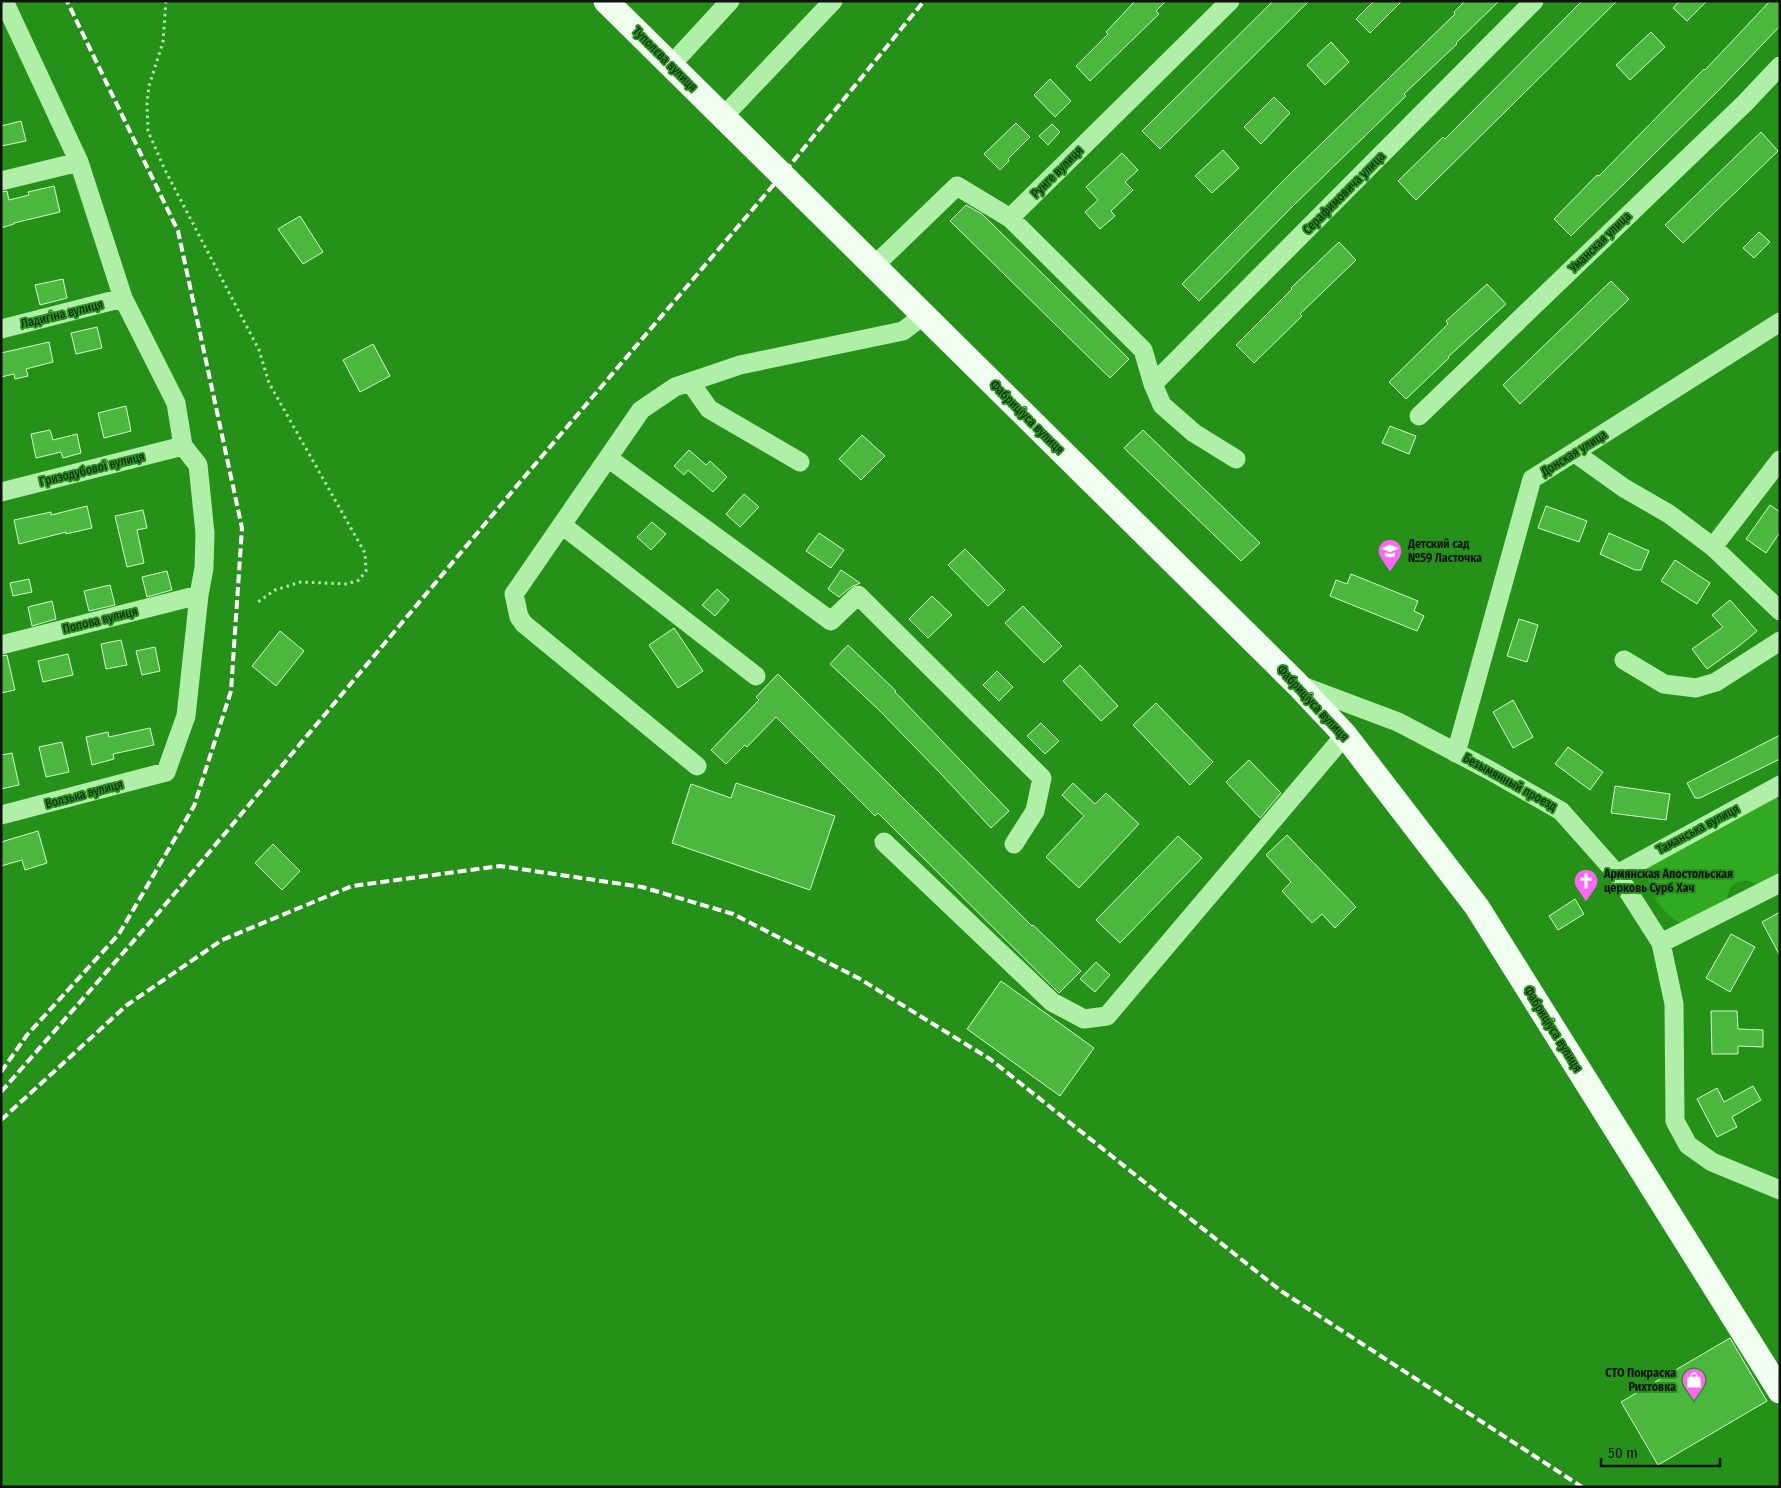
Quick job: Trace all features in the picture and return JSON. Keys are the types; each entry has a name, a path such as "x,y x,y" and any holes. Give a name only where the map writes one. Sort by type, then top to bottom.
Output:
{"main road":[{"name":"Туполєва вулиця","path":"606,1 723,117"},
{"name":"Фабриціуса вулиця","path":"723,117 1297,684 1345,735 1477,907 1780,1391"}],"street":[{"path":"4,1 8,26 80,162 123,298 176,403 183,446 198,466 205,533 204,568 199,595"},
{"path":"671,65 730,1"},
{"path":"723,117 833,1"},
{"name":"Рунге вулиця","path":"1010,218 1230,1"},
{"name":"Серафимовича улица","path":"1153,384 1534,1"},
{"name":"Уманская улица","path":"1419,416 1746,103 1780,66"},
{"path":"1,182 80,162"},
{"path":"874,266 957,186 1010,218 1143,350 1153,384 1162,404 1194,433 1236,459"},
{"name":"Ладигіна вулиця","path":"1,329 123,298"},
{"path":"697,766 524,624 520,617 514,594 641,410 675,387 740,365 903,332 924,316"},
{"name":"Донская улица","path":"1456,753 1532,479 1780,322"},
{"path":"690,382 709,409 800,462"},
{"name":"Гризодубової вулиця","path":"1,492 183,446"},
{"path":"1575,453 1624,488 1668,514 1713,547 1780,611"},
{"path":"608,458 831,621 858,595 1042,778 1035,811 1014,844"},
{"path":"1713,547 1780,460"},
{"path":"562,525 756,676"},
{"name":"Попова вулиця","path":"1,645 199,595"},
{"name":"Волзька вулиця","path":"1,815 166,772 186,716 199,595"},
{"path":"1624,660 1664,684 1696,688 1716,682 1780,641"},
{"name":"Безымянный проезд","path":"1297,684 1398,722 1561,811 1617,874 1661,943 1674,1004 1675,1121 1688,1145 1712,1162 1780,1190"},
{"path":"884,842 1052,1002 1084,1019 1107,1016 1345,735"},
{"name":"Таманська вулиця","path":"1617,874 1780,785"},
{"path":"1661,943 1780,883"}],"path":[{"path":"166,1 163,42 147,102 148,131 164,170 259,350 269,383 365,553 366,570 359,580 347,584 301,582 275,590 255,604"}],"green space":[{"path":"1780,792 1780,878 1758,885 1747,881 1737,882 1730,889 1727,900 1684,924 1669,916 1652,893 1649,884 1648,867"}],"building":[{"path":"1135,1 1166,1 1156,11 1159,14 1090,81 1076,66 1108,34 1106,32"},
{"path":"1273,1 1309,1 1160,149 1142,131"},
{"path":"1374,1 1402,1 1370,33 1356,19"},
{"path":"1465,1 1499,1 1199,301 1182,284 1289,175 1455,14 1454,12"},
{"path":"1582,1 1617,1 1416,200 1398,181 1443,137 1445,139"},
{"path":"1679,1 1707,1 1687,21 1673,8"},
{"path":"1770,1 1780,1 1780,26 1719,90 1571,236 1554,219 1705,70"},
{"path":"1651,32 1665,47 1630,80 1616,65"},
{"path":"1331,42 1349,62 1325,85 1307,65"},
{"path":"1050,79 1071,101 1055,117 1034,95"},
{"path":"1274,97 1290,113 1261,144 1244,127"},
{"path":"21,121 26,141 1,146 1,126"},
{"path":"1016,123 1030,137 1000,170 984,154"},
{"path":"1052,124 1060,132 1048,145 1039,136"},
{"path":"1761,132 1778,151 1683,243 1665,225"},
{"path":"1223,150 1239,168 1212,193 1195,176"},
{"path":"1122,153 1138,170 1125,182 1133,190 1111,211 1115,216 1100,229 1085,212 1098,200 1086,187"},
{"path":"54,186 60,212 1,228 1,192 7,191 9,200 29,195 28,192"},
{"path":"966,205 982,214 1129,359 1110,378 950,221"},
{"path":"300,216 323,252 303,264 278,229"},
{"path":"1759,232 1770,242 1754,258 1743,248"},
{"path":"1339,242 1356,260 1300,314 1302,316 1254,363 1236,345"},
{"path":"63,279 67,298 40,305 35,285"},
{"path":"1611,281 1629,299 1520,404 1503,385"},
{"path":"1487,284 1506,304 1448,357 1406,399 1389,382 1448,324 1446,321"},
{"path":"97,327 102,348 76,354 71,333"},
{"path":"49,342 53,362 26,369 28,376 15,379 14,374 1,377 1,353"},
{"path":"373,344 390,376 360,392 343,360"},
{"path":"126,406 131,431 104,438 98,413"},
{"path":"1390,426 1416,436 1409,454 1382,443"},
{"path":"50,430 53,440 77,434 81,453 63,458 61,452 36,458 31,434"},
{"path":"1143,430 1260,543 1241,561 1124,448"},
{"path":"862,435 885,456 861,480 839,459"},
{"path":"689,450 706,465 710,461 727,477 713,492 688,470 684,475 674,466"},
{"path":"744,494 759,507 740,527 726,514"},
{"path":"1770,505 1780,512 1780,532 1766,553 1746,539"},
{"path":"87,506 92,528 66,534 66,532 19,544 14,520 51,512 51,515"},
{"path":"1546,506 1587,521 1579,542 1538,528"},
{"path":"143,510 147,528 137,530 144,563 127,567 115,516"},
{"path":"652,522 666,534 651,550 637,537"},
{"path":"819,533 844,550 831,568 806,551"},
{"path":"1609,533 1649,551 1641,570 1635,570 1600,554"},
{"path":"965,549 1005,590 988,606 948,565"},
{"path":"1675,560 1710,583 1697,604 1661,581"},
{"path":"841,570 860,583 851,587 839,597 828,589"},
{"path":"167,571 172,590 147,597 142,577"},
{"path":"1351,574 1418,601 1414,611 1424,616 1417,631 1330,596 1336,580 1347,584"},
{"path":"29,579 32,592 13,596 10,583"},
{"path":"110,585 115,605 89,611 84,591"},
{"path":"717,589 729,600 715,616 702,605"},
{"path":"932,596 952,615 928,638 909,619"},
{"path":"1730,600 1757,631 1707,669 1692,649 1723,627 1712,615"},
{"path":"52,601 56,619 32,626 28,607"},
{"path":"1023,606 1062,646 1044,663 1005,623"},
{"path":"1519,619 1538,625 1527,662 1507,656"},
{"path":"674,628 703,671 678,688 649,645"},
{"path":"280,631 304,651 276,686 252,666"},
{"path":"121,640 127,665 106,669 101,644"},
{"path":"848,645 896,691 1009,811 991,828 879,710 830,664"},
{"path":"155,647 160,671 142,675 136,651"},
{"path":"68,654 73,675 43,682 38,661"},
{"path":"7,655 15,690 1,693 1,656"},
{"path":"1080,665 1118,706 1101,721 1063,681"},
{"path":"997,671 1013,687 999,701 983,685"},
{"path":"778,674 1032,926 1081,971 1059,993 878,813 875,816 776,717 747,747 745,745 726,764 711,750 759,700 756,697"},
{"path":"1513,700 1533,737 1513,748 1493,712"},
{"path":"1156,703 1213,762 1190,785 1133,725"},
{"path":"1041,723 1059,741 1045,754 1027,736"},
{"path":"150,728 154,745 113,754 114,759 92,765 86,737 108,732 109,737"},
{"path":"1780,735 1780,759 1700,798 1695,798 1687,783"},
{"path":"62,742 69,772 46,777 39,747"},
{"path":"1568,747 1603,772 1590,790 1555,764"},
{"path":"12,753 19,785 1,789 1,755"},
{"path":"1249,760 1281,793 1260,818 1226,782"},
{"path":"736,783 835,816 810,890 672,843 691,784 731,798"},
{"path":"1073,783 1095,804 1106,793 1139,824 1079,888 1046,857 1084,816 1062,795"},
{"path":"1615,786 1670,794 1666,820 1611,813"},
{"path":"38,831 47,863 25,870 22,860 1,866 1,842"},
{"path":"1287,835 1356,907 1335,928 1322,914 1312,923 1282,891 1291,882 1266,855"},
{"path":"1178,836 1202,858 1120,943 1096,920"},
{"path":"273,844 300,871 282,890 255,863"},
{"path":"1575,899 1584,914 1558,930 1549,916"},
{"path":"1780,912 1780,956 1762,922"},
{"path":"1731,934 1755,947 1730,992 1706,978"},
{"path":"1096,962 1110,975 1095,992 1080,979"},
{"path":"1001,981 1094,1048 1060,1096 967,1029"},
{"path":"1711,1011 1737,1011 1738,1029 1763,1030 1763,1047 1738,1046 1738,1054 1712,1054"},
{"path":"1753,1086 1761,1100 1732,1117 1737,1127 1717,1137 1697,1099 1717,1088 1724,1102"},
{"name":"СТО Покраска Рихтовка","path":"1730,1338 1767,1401 1658,1465 1621,1402"}],"railway":[{"path":"1,1072 27,1035 119,934 194,806 231,691 242,528 178,231 67,1"},
{"path":"1,1092 159,912 526,475 782,175 924,1"},
{"path":"1,1120 127,1005 222,940 352,886 500,866 642,887 733,914 860,979 990,1059 1281,1291 1582,1487"}],"place":[{"name":"Детский сад №59 Ласточка","path":"1390,572"},
{"name":"Армянская Апостольская церковь Сурб Хач","path":"1586,902"},
{"name":"СТО Покраска Рихтовка","path":"1694,1401"}]}
